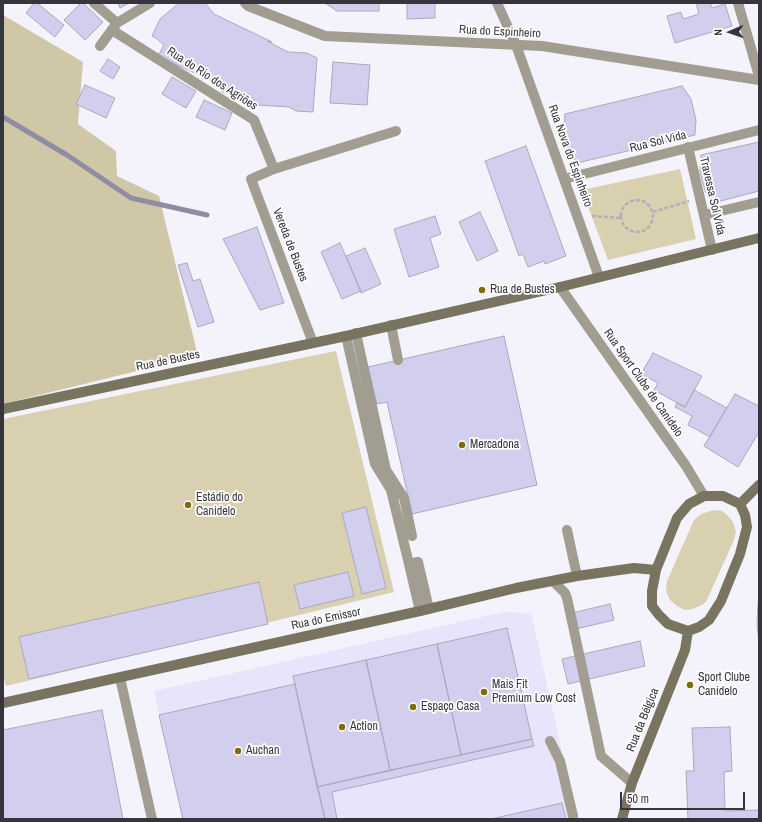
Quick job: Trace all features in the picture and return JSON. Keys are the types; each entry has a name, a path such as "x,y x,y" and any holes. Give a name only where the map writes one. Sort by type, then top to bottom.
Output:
{"main road":[{"name":"Rua de Bustes","path":"3,409 560,287 759,238"},
{"path":"740,504 759,485"},
{"path":"704,496 723,496 740,504 745,515 747,527 740,554 721,601 709,620 699,627 688,631 668,624 652,606 652,591 656,570 677,518 689,504 704,496"},
{"name":"Rua do Emissor","path":"3,703 424,610 516,588 577,576 634,568 656,570"},
{"name":"Rua da Bélgica","path":"622,819 632,782 685,650 688,631"}],"street":[{"name":"Rua do Rio dos Agriões","path":"94,3 115,27 254,120 274,169"},
{"path":"100,46 115,27 150,3"},
{"name":"Rua do Espinheiro","path":"245,3 248,6 325,36 542,46 759,80"},
{"name":"Rua Nova do Espinheiro","path":"498,3 516,45 599,277"},
{"path":"738,3 759,76"},
{"name":"Rua Sol Vida","path":"564,179 759,130"},
{"path":"274,169 396,131"},
{"name":"Travessa Sol Vida","path":"688,148 712,250"},
{"name":"Vereda de Bustes","path":"274,169 251,179 313,342"},
{"path":"704,215 759,202"},
{"name":"Rua Sport Clube de Canidelo","path":"560,287 686,466 704,496"},
{"path":"391,325 398,360"},
{"path":"351,334 367,373 386,470 404,498 412,536"},
{"path":"351,334 375,464 391,490 410,564 424,610"},
{"path":"567,530 577,576"},
{"path":"553,581 565,593 567,598 601,756 632,782"},
{"path":"120,678 152,819"},
{"path":"550,741 560,761 573,816"}],"path":[{"path":"653,212 700,198"},
{"path":"642,200 653,212 652,222 649,227 640,232 630,231 622,223 621,213 623,208 631,201 642,200"},
{"path":"577,216 621,218"}],"shaded area":[{"path":"3,15 83,62 78,124 116,151 117,176 159,196 198,356 3,404"},
{"path":"680,169 696,239 608,260 582,190"},
{"name":"Estádio do Canidelo","path":"336,351 394,592 6,686 3,675 3,419"},
{"path":"714,510 722,511 733,522 736,532 734,540 706,602 693,609 685,610 670,600 666,591 667,581 694,520 701,514"},
{"path":"504,612 531,613 577,819 182,819 154,691"}],"building":[{"path":"34,3 37,3 64,25 55,37 26,13"},
{"path":"81,3 83,3 103,22 85,40 64,20"},
{"path":"118,3 129,3 120,8"},
{"path":"179,3 205,3 214,14 272,42 267,41 288,52 307,53 317,58 313,112 296,111 289,107 258,105 249,94 222,92 214,82 158,56 164,45 152,36 160,19"},
{"path":"325,3 379,3 379,11 337,11"},
{"path":"407,3 435,3 435,18 407,19"},
{"path":"696,3 710,3 712,8 725,4 732,26 675,43 667,16 681,12 683,19 699,14"},
{"path":"108,59 120,67 113,79 100,71"},
{"path":"333,62 370,65 367,105 330,103"},
{"path":"172,77 196,91 186,108 162,94"},
{"path":"85,85 115,98 106,118 76,104"},
{"path":"682,86 691,99 696,120 695,135 577,163 569,151 564,130 565,114"},
{"path":"204,100 232,113 225,130 196,117"},
{"path":"759,142 759,191 713,203 705,191 700,172 701,155"},
{"path":"526,146 566,256 545,264 544,261 528,267 523,254 519,256 485,161"},
{"path":"480,212 498,251 477,261 459,222"},
{"path":"435,216 441,234 430,238 439,267 409,277 394,229"},
{"path":"257,227 284,303 260,310 223,239"},
{"path":"340,243 361,291 342,299 321,252"},
{"path":"365,248 381,284 361,293 346,256"},
{"path":"187,263 193,281 200,279 214,322 198,327 178,265"},
{"name":"Mercadona","path":"504,336 537,485 412,514 387,402 377,404 368,367"},
{"path":"653,353 702,376 685,407 654,390 658,383 641,374"},
{"path":"694,390 727,408 710,437 688,425 692,416 675,407 677,403 685,407"},
{"path":"735,394 759,406 759,432 738,467 704,446"},
{"path":"366,507 386,588 362,594 342,513"},
{"path":"348,572 354,596 300,609 294,585"},
{"path":"259,582 268,624 29,679 19,637"},
{"path":"759,596 759,643 757,624"},
{"path":"610,604 614,620 576,629 572,613"},
{"name":"Mais Fit Premium Low Cost","path":"507,628 532,739 461,755 437,644"},
{"path":"640,641 645,666 568,684 562,659"},
{"name":"Espaço Casa","path":"437,644 461,755 390,770 366,660"},
{"name":"Action","path":"366,660 390,770 317,787 293,676"},
{"name":"Auchan","path":"295,684 325,819 183,819 159,715"},
{"path":"102,710 123,819 3,819 3,730"},
{"path":"730,727 732,771 724,772 725,811 759,810 759,819 688,819 686,771 694,771 692,728"},
{"path":"532,739 534,746 332,792 337,819 325,819 317,787"},
{"path":"562,803 566,819 491,819"}],"waterway":[{"path":"3,117 67,155 131,198 207,215"}],"place":[{"name":"Rua de Bustes","path":"482,290"},
{"name":"Mercadona","path":"462,445"},
{"name":"Estádio do Canidelo","path":"188,505"},
{"name":"Sport Clube Canidelo","path":"690,685"},
{"name":"Mais Fit Premium Low Cost","path":"484,692"},
{"name":"Espaço Casa","path":"413,707"},
{"name":"Action","path":"342,727"},
{"name":"Auchan","path":"238,751"}]}
